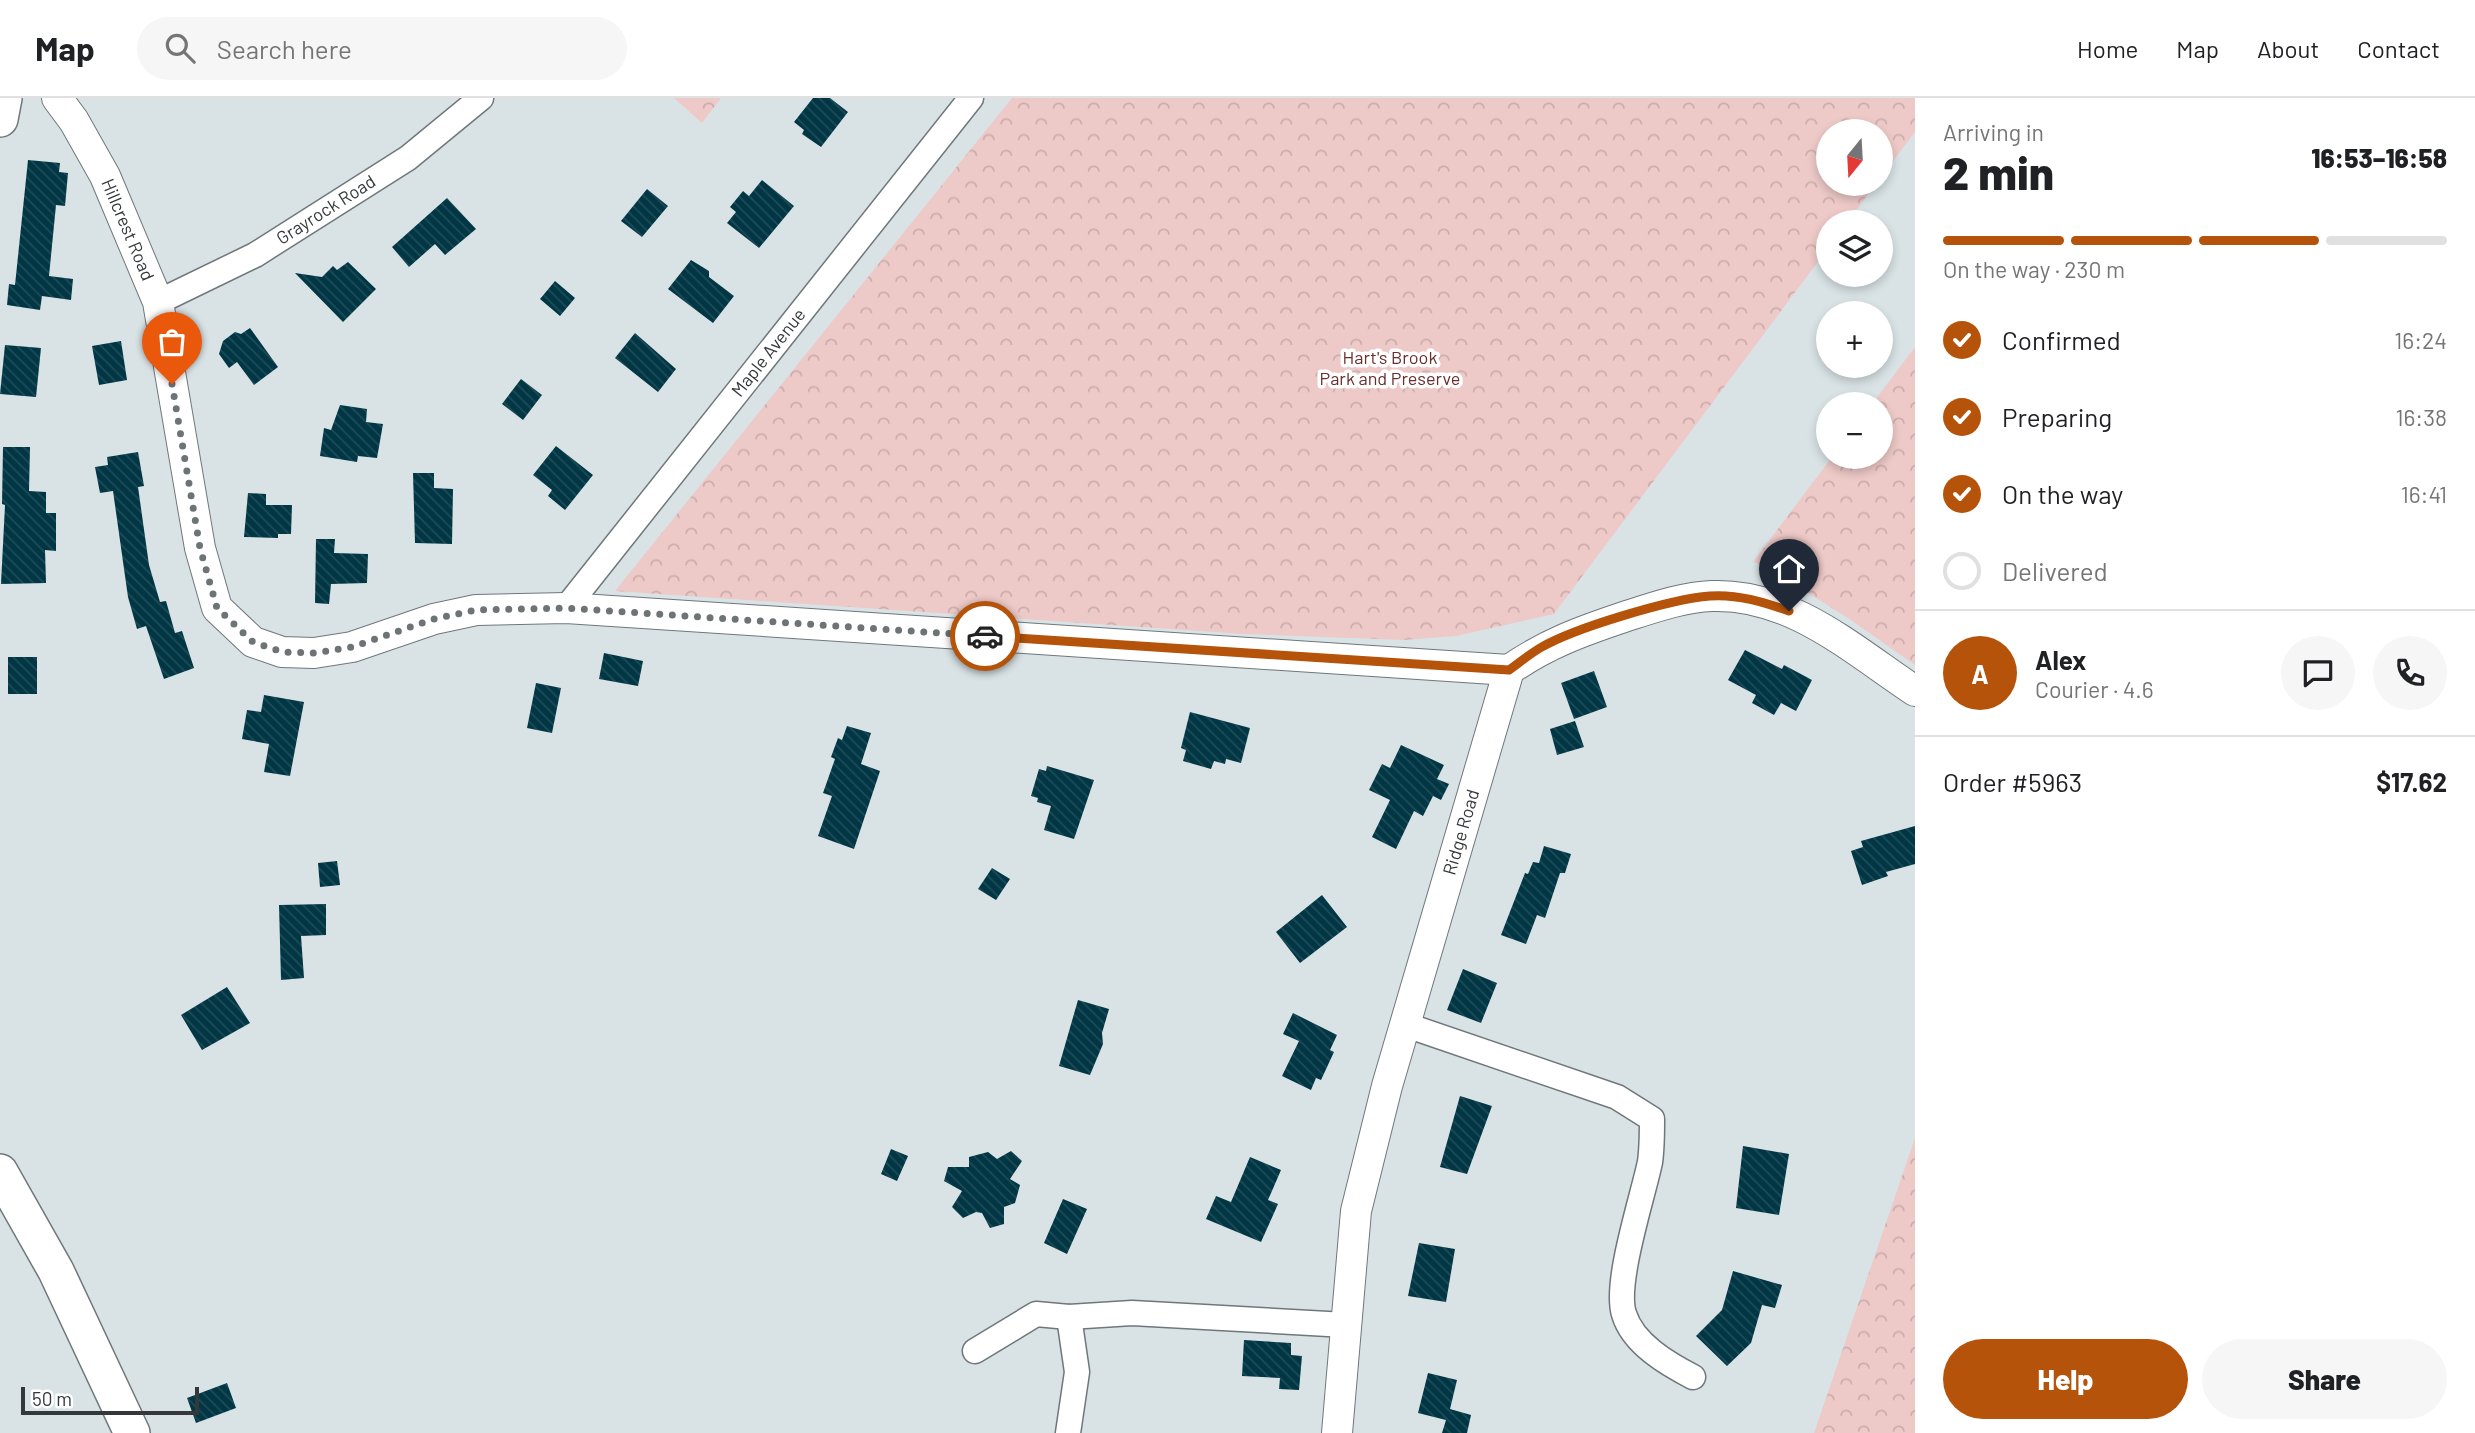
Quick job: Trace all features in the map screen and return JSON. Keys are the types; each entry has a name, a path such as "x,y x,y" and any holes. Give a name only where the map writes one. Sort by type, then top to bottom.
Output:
{"main road":[{"path":"0,119 4,98"},
{"path":"0,1172 55,1271 132,1433"}],"street":[{"name":"Hillcrest Road","path":"57,98 74,121 105,176 158,302 200,548 217,608 253,642 282,652 314,653 352,647 434,619 476,610 566,608 1509,670"},
{"name":"Grayrock Road","path":"158,302 255,254 408,158 481,98"},
{"name":"Maple Avenue","path":"566,608 971,98"},
{"path":"1509,670 1541,647 1645,610 1710,596 1739,597 1789,611 1826,630 1915,691"},
{"name":"Ridge Road","path":"1337,1433 1356,1211 1371,1144 1509,670"},
{"path":"1406,1025 1617,1097 1652,1119 1650,1158 1623,1287 1623,1314 1645,1344 1659,1357 1693,1377"},
{"path":"975,1351 1036,1314 1069,1317 1132,1313 1346,1325"},
{"path":"1068,1433 1077,1372 1069,1317"}],"green space":[{"path":"674,98 721,98 702,123"},
{"name":"Hart's Brook Park and Preserve","path":"1012,98 1915,98 1915,132 1894,160 1894,119 1816,119 1816,196 1867,196 1856,210 1816,210 1816,264 1554,614 1456,636 1404,640 1243,634 615,591"},
{"path":"1915,347 1915,665 1848,618 1762,564 1753,562 1823,469 1893,469 1893,392 1881,392"},
{"path":"1915,1138 1915,1433 1814,1433"}],"building":[{"path":"813,98 830,98 848,112 821,147 802,134 804,130 794,122"},
{"path":"28,160 60,163 59,172 68,173 65,206 56,205 49,276 73,279 71,300 42,296 40,310 7,305 9,284 15,285"},
{"path":"762,180 794,206 759,248 727,223 736,212 730,207 743,191 749,196"},
{"path":"647,189 668,206 642,237 621,221"},
{"path":"447,198 476,229 445,255 435,244 409,267 392,247"},
{"path":"691,260 709,271 709,277 734,296 713,323 668,289"},
{"path":"348,262 376,289 343,322 295,273 322,277 333,266 337,270"},
{"path":"555,281 575,298 560,316 540,299"},
{"path":"250,328 278,367 254,385 237,362 229,368 219,354 223,341 235,332 241,334"},
{"path":"635,333 676,369 658,392 615,358"},
{"path":"121,341 127,380 99,385 92,346"},
{"path":"5,345 41,348 36,397 0,394"},
{"path":"521,379 542,395 523,420 502,404"},
{"path":"340,405 367,409 366,422 383,424 377,458 358,456 357,462 320,456 324,428 331,430"},
{"path":"556,446 593,475 565,510 548,496 552,490 533,475"},
{"path":"3,447 30,447 29,491 46,492 46,513 56,513 56,551 45,550 46,583 1,584 5,505 2,504"},
{"path":"138,452 144,486 138,487 149,565 160,602 166,601 175,633 182,631 194,668 164,679 146,626 137,629 128,597 113,491 100,493 95,467 108,465 107,457"},
{"path":"413,473 434,473 434,488 453,489 452,544 415,543"},
{"path":"248,493 266,494 266,505 292,505 291,534 278,534 278,538 244,537"},
{"path":"316,539 335,539 334,553 368,554 367,583 331,584 329,604 315,603"},
{"path":"1745,650 1782,669 1784,665 1812,680 1796,711 1781,703 1774,715 1752,703 1756,695 1728,680"},
{"path":"604,653 643,661 638,686 599,679"},
{"path":"8,657 37,657 37,694 8,694"},
{"path":"1594,671 1607,707 1574,719 1561,683"},
{"path":"536,683 561,688 552,733 527,728"},
{"path":"264,695 304,702 290,776 264,772 269,744 242,739 247,710 261,712"},
{"path":"1190,712 1250,728 1241,763 1226,759 1225,764 1214,761 1211,769 1183,761 1186,750 1181,748"},
{"path":"1575,721 1584,747 1557,755 1550,729"},
{"path":"847,726 871,733 861,764 880,771 854,849 818,836 832,796 823,793 835,759 831,757 838,738 842,740"},
{"path":"1401,745 1444,765 1437,779 1449,784 1441,800 1433,796 1423,816 1414,811 1396,849 1372,837 1390,800 1369,790 1382,764 1390,768"},
{"path":"1047,766 1094,780 1074,839 1044,830 1051,806 1037,802 1038,798 1031,796 1039,769 1046,771"},
{"path":"1915,826 1915,864 1886,872 1888,876 1862,885 1851,851 1863,847 1861,841"},
{"path":"1544,846 1571,854 1565,873 1560,873 1545,918 1537,915 1526,944 1501,935 1525,873 1528,874 1533,862 1539,863"},
{"path":"337,861 340,885 320,887 318,863"},
{"path":"992,868 1010,879 996,900 978,889"},
{"path":"1322,895 1347,927 1300,963 1276,932"},
{"path":"326,904 326,935 301,936 304,978 281,980 279,905"},
{"path":"1463,969 1497,983 1481,1023 1447,1010"},
{"path":"227,987 250,1023 202,1050 181,1015"},
{"path":"1078,1000 1109,1009 1102,1033 1103,1044 1090,1075 1059,1066"},
{"path":"1293,1013 1337,1035 1330,1050 1334,1052 1321,1080 1316,1078 1311,1090 1282,1076 1299,1041 1283,1034"},
{"path":"1460,1096 1492,1106 1467,1174 1440,1167"},
{"path":"1743,1146 1789,1154 1779,1215 1736,1208"},
{"path":"891,1149 908,1156 897,1181 881,1174"},
{"path":"1011,1151 1022,1161 1010,1179 1020,1185 1015,1203 1004,1207 1004,1224 990,1228 982,1213 976,1212 963,1218 952,1207 962,1191 944,1181 948,1167 969,1167 969,1157 988,1152 997,1159"},
{"path":"1250,1157 1281,1170 1268,1200 1278,1204 1261,1242 1206,1219 1216,1196 1231,1202"},
{"path":"1063,1199 1087,1209 1067,1254 1044,1243"},
{"path":"1419,1243 1455,1249 1446,1302 1408,1296"},
{"path":"1733,1271 1782,1285 1775,1308 1762,1305 1751,1343 1727,1366 1696,1336 1722,1310"},
{"path":"1244,1340 1291,1343 1291,1355 1302,1356 1299,1390 1279,1389 1280,1378 1242,1376"},
{"path":"1428,1373 1457,1380 1450,1409 1471,1415 1467,1433 1442,1433 1446,1420 1418,1413"},
{"path":"227,1383 236,1408 196,1423 187,1398"}],"way so far":[{"path":"172,384 200,548 217,608 253,642 282,652 314,653 352,647 434,619 476,610 510,608 566,608 985,636"}],"route":[{"path":"985,636 1425,662 1509,670 1541,647 1566,636 1682,601 1710,596 1739,597 1789,611"}]}
